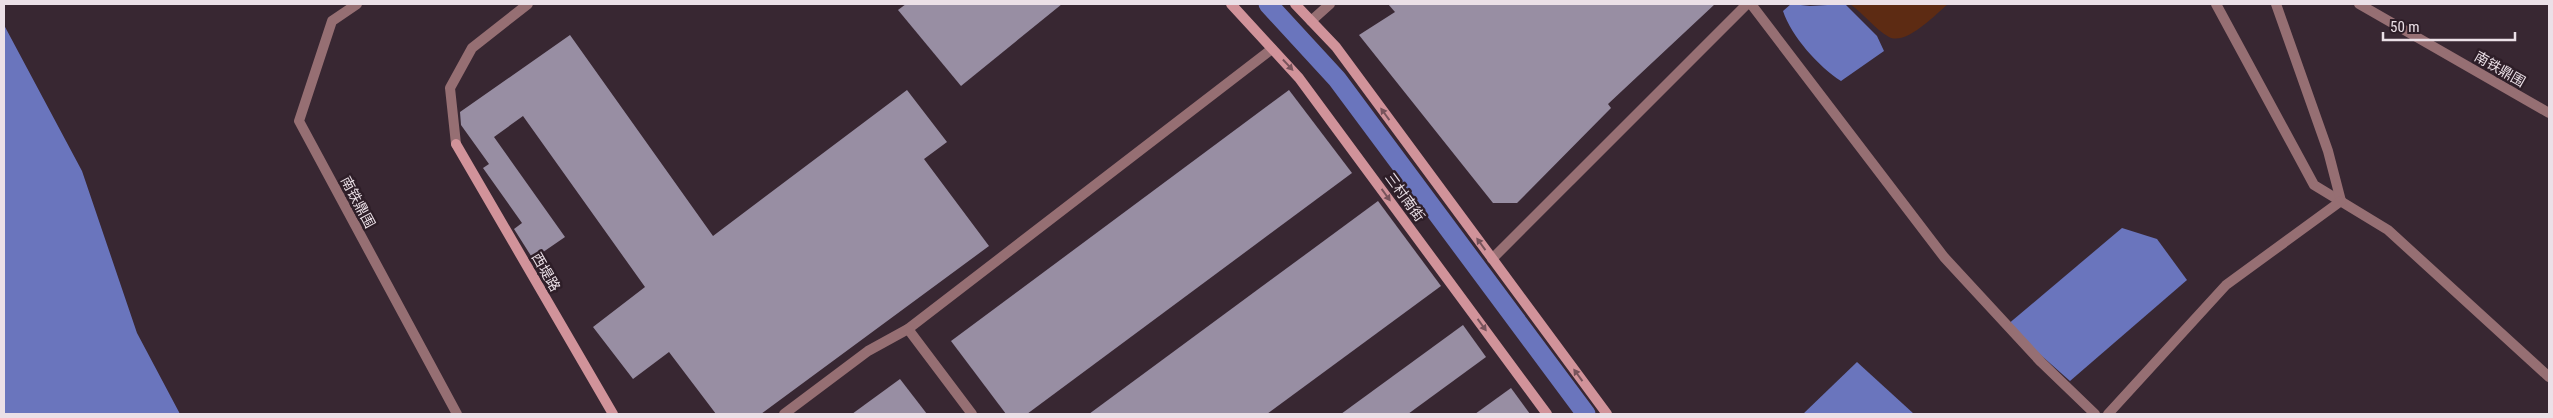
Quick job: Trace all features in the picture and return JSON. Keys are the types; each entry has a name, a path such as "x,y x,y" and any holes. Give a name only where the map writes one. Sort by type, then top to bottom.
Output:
{"street":[{"name":"南铁鼎围","path":"357,4 332,21 299,121 457,414"},
{"name":"西堤路","path":"528,4 472,48 450,88 456,144 613,414"},
{"name":"三村南街","path":"1231,4 1299,78 1548,414"},
{"path":"1295,4 1336,47 1606,414"},
{"path":"1311,21 1330,4"},
{"path":"1492,259 1749,4 1944,257 2041,362 2094,414"},
{"path":"2216,4 2314,185 2388,230 2549,377"},
{"path":"2276,4 2328,151 2341,201"},
{"name":"南铁鼎围","path":"2359,4 2549,113"},
{"path":"784,414 868,351 908,329 1272,49"},
{"path":"2108,414 2226,284 2341,201"},
{"path":"908,329 972,414"}],"shaded area":[{"path":"1850,4 1948,4 1920,28 1904,37 1896,39 1884,34"}],"water":[{"path":"1791,4 1810,6 1845,4 1877,36 1884,51 1841,81 1815,59 1792,31 1783,11"},
{"path":"4,25 82,171 137,333 180,414 4,414"},
{"path":"2122,228 2157,239 2187,280 2070,381 2007,325"},
{"path":"1857,362 1914,414 1803,414"}],"building":[{"path":"906,4 1062,4 961,86 898,10"},
{"path":"1388,4 1715,4 1608,104 1611,108 1517,203 1493,203 1359,35 1395,12"},
{"path":"570,35 713,236 907,90 947,142 924,159 989,246 761,414 716,414 669,352 633,379 593,327 645,287 523,116 494,137 565,237 533,259 514,229 522,223 483,168 489,164 461,125 460,112"},
{"path":"1289,90 1352,173 1027,414 1006,414 951,341"},
{"path":"1378,201 1441,286 1267,414 1089,414"},
{"path":"1463,325 1486,357 1408,414 1341,414"},
{"path":"900,379 927,414 852,414"},
{"path":"1511,388 1530,414 1475,414"}],"waterway":[{"path":"1268,4 1337,79 1586,414"}]}
